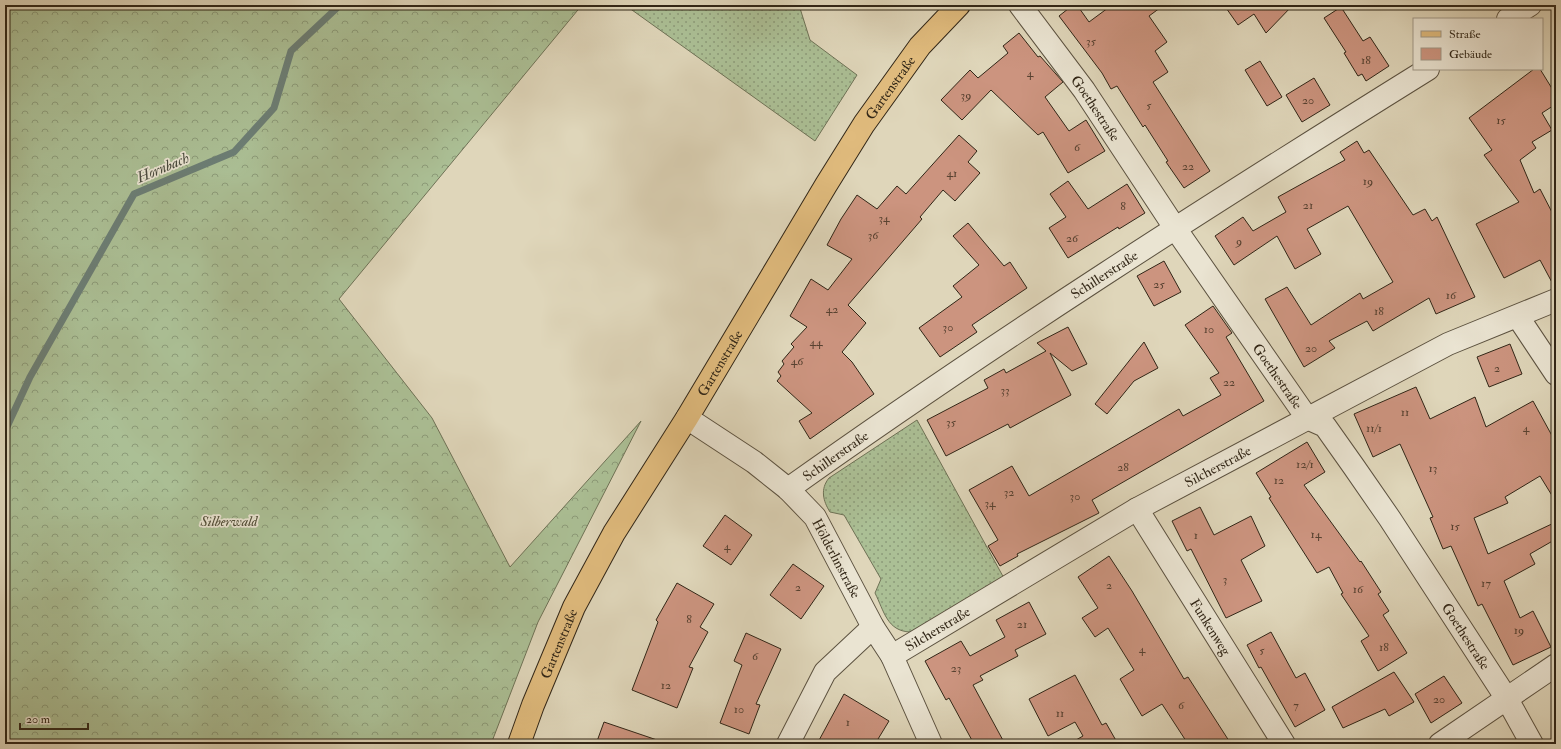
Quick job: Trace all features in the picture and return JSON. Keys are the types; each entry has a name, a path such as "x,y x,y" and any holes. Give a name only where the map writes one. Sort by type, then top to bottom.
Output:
{"main road":[{"name":"Gartenstraße","path":"519,744 533,705 574,606 614,533 687,418 826,184 864,124 920,46 959,5"}],"street":[{"name":"Goethestraße","path":"1020,5 1084,90 1175,228 1306,418 1325,426 1390,519 1507,699 1532,744"},
{"path":"1510,18 1530,5"},
{"name":"Schillerstraße","path":"788,489 900,410 1175,228 1426,70"},
{"name":"Silcherstraße","path":"892,656 1137,509 1306,418 1448,344 1518,317 1556,300"},
{"path":"1518,317 1556,374"},
{"name":"Hölderlinstraße","path":"687,418 754,462 788,489 814,517 873,627 892,656 931,744"},
{"name":"Funkenweg","path":"1137,509 1284,744"},
{"path":"788,744 825,672 873,627"},
{"path":"1440,744 1556,665"}],"green space":[{"name":"Silberwald","path":"5,5 582,5 339,299 432,418 510,567 641,421 538,622 491,744 5,744"},
{"path":"625,5 799,5 810,40 857,75 815,141"},
{"path":"917,420 1005,580 910,632 902,631 896,628 887,619 875,593 881,579 844,515 830,512 824,499 824,486 829,478"}],"building":[{"path":"1073,5 1077,5 1089,22 1112,5 1164,5 1149,16 1167,42 1155,51 1168,72 1153,82 1210,171 1184,188 1166,162 1168,161 1145,125 1143,127 1117,86 1111,89 1102,73 1059,16"},
{"path":"1224,5 1293,5 1266,33 1254,14 1238,25"},
{"path":"1341,7 1363,41 1370,37 1389,66 1366,81 1362,74 1358,76 1344,53 1346,52 1324,18"},
{"path":"1019,33 1038,57 1040,56 1063,82 1045,97 1069,131 1086,120 1105,151 1068,173 1043,132 1038,135 991,90 962,120 941,100 970,70 978,78 1008,53 1003,46"},
{"path":"1260,61 1282,97 1267,106 1245,70"},
{"path":"1533,70 1541,70 1556,95 1556,104 1542,113 1552,130 1532,142 1536,148 1520,160 1534,193 1540,189 1556,220 1555,288 1540,260 1504,278 1476,224 1519,202 1484,155 1492,150 1469,118"},
{"path":"1314,78 1330,105 1302,122 1286,95"},
{"path":"959,135 977,151 968,162 980,173 955,201 943,190 920,217 922,219 848,305 866,323 842,352 852,362 874,394 810,439 799,421 812,413 777,381 781,376 778,372 784,364 782,361 794,347 791,344 807,327 790,316 811,279 828,290 852,259 827,245 841,219 857,195 877,209 897,186 906,194"},
{"path":"1357,141 1364,153 1369,150 1413,215 1425,209 1432,221 1437,217 1475,297 1436,314 1429,298 1373,331 1367,321 1329,341 1335,348 1304,367 1265,299 1287,287 1311,325 1360,293 1363,299 1393,282 1348,206 1307,229 1321,254 1295,269 1277,236 1234,265 1215,236 1243,217 1253,231 1286,212 1278,197 1345,160 1340,152"},
{"path":"1068,181 1088,209 1127,184 1145,213 1119,229 1118,227 1068,258 1049,228 1066,217 1050,194"},
{"path":"968,223 1004,266 1010,262 1027,288 972,325 977,332 940,357 919,328 962,297 953,286 979,265 953,236"},
{"path":"1164,261 1181,292 1154,306 1137,276"},
{"path":"1213,306 1232,333 1226,337 1264,401 1092,500 1099,513 1017,554 1018,556 1000,566 988,546 998,540 969,490 1012,466 1029,496 1179,409 1183,416 1221,395 1210,378 1219,373 1185,325"},
{"path":"1068,327 1087,364 1072,371 1050,353 1071,395 1010,428 1008,424 946,456 927,420 988,388 984,380 1004,369 1006,373 1046,351 1037,343"},
{"path":"1144,342 1158,368 1134,381 1107,414 1095,404"},
{"path":"1510,344 1522,374 1489,387 1477,357"},
{"path":"1416,387 1430,419 1475,397 1486,427 1533,401 1556,443 1556,502 1540,476 1505,497 1508,503 1474,518 1488,554 1556,522 1556,539 1530,554 1535,564 1504,581 1520,618 1533,611 1551,647 1513,665 1482,604 1478,606 1451,546 1443,549 1430,518 1433,517 1400,444 1373,457 1354,414"},
{"path":"1307,442 1325,472 1304,485 1360,562 1361,561 1381,592 1378,594 1389,611 1383,615 1407,653 1378,671 1361,641 1369,636 1341,594 1343,593 1329,567 1317,573 1269,498 1271,497 1256,473"},
{"path":"1200,507 1214,535 1251,516 1265,546 1241,560 1262,601 1226,618 1191,549 1187,551 1172,521"},
{"path":"725,515 752,535 731,565 703,546"},
{"path":"1109,556 1132,591 1184,679 1188,677 1231,744 1188,744 1162,704 1142,716 1120,679 1134,670 1108,628 1095,637 1082,618 1098,608 1078,577"},
{"path":"793,564 824,586 801,619 770,595"},
{"path":"677,583 714,604 700,627 708,632 689,667 693,668 677,708 632,690 658,622 656,620"},
{"path":"1029,602 1046,634 1015,650 1018,656 980,676 983,680 973,685 1005,744 974,744 949,698 946,700 925,661 961,641 970,656 1005,637 996,620"},
{"path":"1271,632 1296,678 1305,673 1325,710 1295,727 1261,667 1259,668 1247,645"},
{"path":"746,633 781,649 756,704 760,705 749,734 720,723 742,665 734,661"},
{"path":"1394,672 1414,702 1389,716 1385,709 1343,728 1332,707"},
{"path":"1075,675 1102,725 1106,723 1118,744 1069,744 1083,736 1075,722 1048,736 1029,699"},
{"path":"1444,676 1462,703 1431,723 1415,694"},
{"path":"844,694 889,721 875,744 817,744"},
{"path":"604,722 660,741 660,744 596,744"}],"waterway":[{"name":"Hornbach","path":"5,431 30,377 134,194 234,152 274,108 291,51 340,5"}]}
